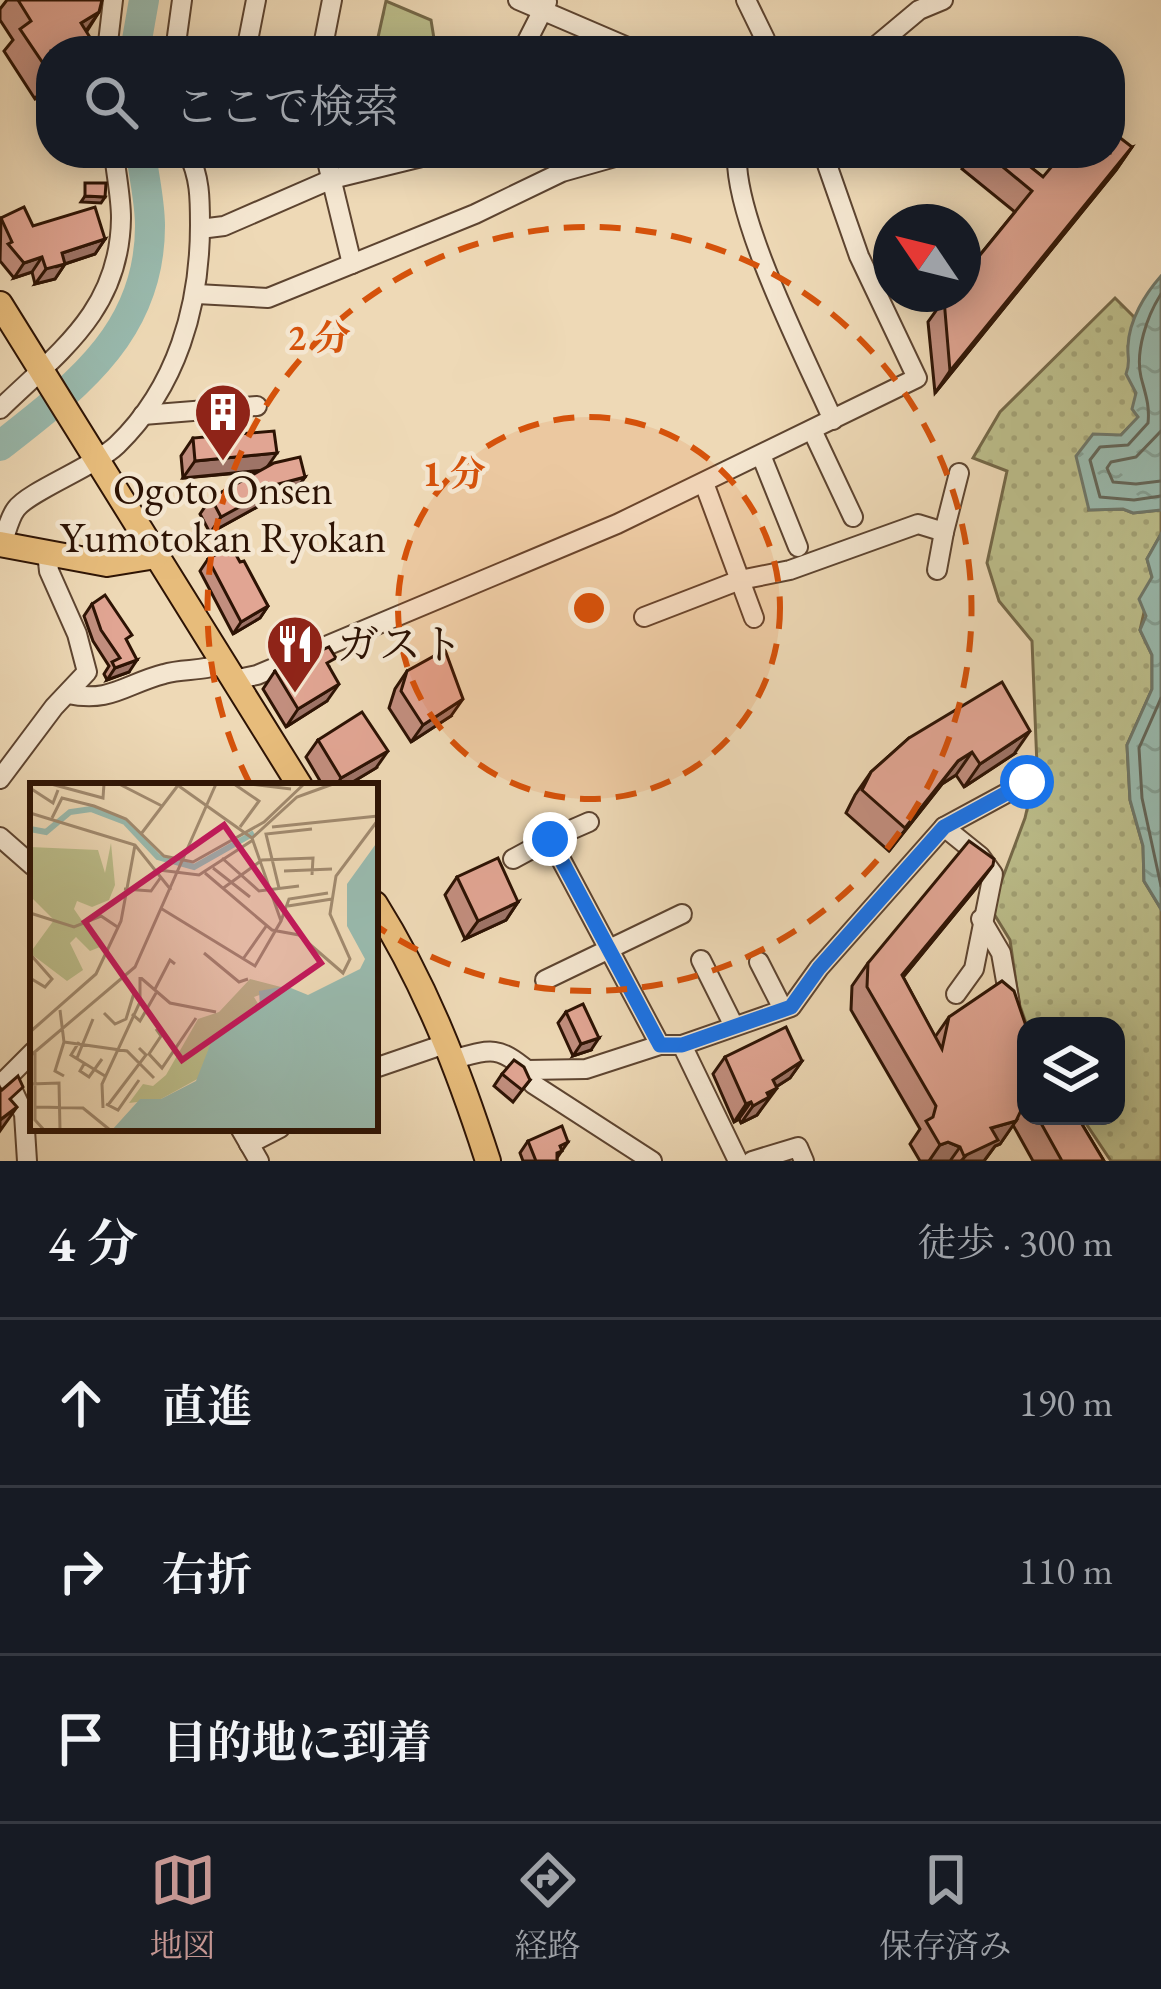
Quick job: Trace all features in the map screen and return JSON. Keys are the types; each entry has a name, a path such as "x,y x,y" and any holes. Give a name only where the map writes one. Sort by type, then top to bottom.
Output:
{"main road":[{"path":"0,304 298,783"},
{"path":"1,544 107,564 156,556"},
{"path":"378,909 452,1051 488,1161"}],"street":[{"path":"109,36 113,0"},
{"path":"177,36 182,0"},
{"path":"249,36 256,0"},
{"path":"325,36 332,0"},
{"path":"518,0 545,5 608,36"},
{"path":"746,0 764,36"},
{"path":"888,36 919,10 943,0"},
{"path":"530,36 545,5"},
{"path":"0,409 43,373 88,323 111,279 121,216 116,168"},
{"path":"1,544 16,507 143,415 186,334 197,294 196,168"},
{"path":"329,168 352,264"},
{"path":"200,230 224,226 332,179 377,168"},
{"path":"197,294 268,298 576,168"},
{"path":"736,168 779,299 833,420"},
{"path":"68,694 91,699 112,696 164,674 209,669 257,675 596,533 917,378 860,256 831,168"},
{"path":"143,415 257,406"},
{"path":"812,430 853,517"},
{"path":"761,455 798,547"},
{"path":"937,570 959,473"},
{"path":"704,483 754,619"},
{"path":"644,617 740,580 790,570 918,524 944,532"},
{"path":"0,779 54,706 87,672 77,634 49,572 46,552"},
{"path":"527,1070 586,1069 660,1045 682,1045 791,1007 819,968 944,827 1027,782"},
{"path":"513,859 589,822"},
{"path":"944,827 980,856 993,874 974,969 956,994"},
{"path":"0,837 30,863"},
{"path":"550,839 660,1045"},
{"path":"545,980 682,914"},
{"path":"981,919 1001,953 1017,1030"},
{"path":"701,960 734,1026"},
{"path":"759,962 783,1010"},
{"path":"682,1045 737,1161"},
{"path":"378,1067 452,1051 504,1051 527,1070 533,1084 652,1161"},
{"path":"0,1056 30,1053"},
{"path":"27,1161 25,1114 7,1078 30,1054"},
{"path":"752,1161 798,1147 804,1161"}],"green space":[{"path":"386,1 431,20 434,36 378,36"},
{"path":"1115,298 1136,319 1128,346 1139,417 1121,435 1089,510 1161,510 1161,534 1147,559 1152,577 1140,630 1152,655 1152,689 1127,745 1130,800 1143,846 1144,881 1161,909 1161,1161 1111,1161 1087,1125 1125,1125 1125,1017 1024,1017 1010,940 991,909 1025,818 1037,766 1032,641 999,601 987,563 1007,471 973,458 1000,412"}],"water":[{"path":"1161,276 1161,510 1089,510 1076,456 1093,434 1121,435 1138,417 1132,409 1136,393 1126,374 1129,336 1139,308"},
{"path":"1161,534 1161,909 1144,881 1143,846 1130,800 1127,745 1152,689 1152,655 1140,630 1146,616 1139,599 1152,577 1147,559"}],"building":[{"path":"18,0 102,0 99,12 81,23 89,36 36,36 36,53 20,29 31,21"},
{"path":"1004,168 1032,168 1043,177 1050,168 1115,168 950,371 945,312 981,312 981,254 1032,191"},
{"path":"85,183 106,183 105,197 85,196"},
{"path":"24,207 33,226 95,207 105,239 62,253 65,264 46,269 42,257 24,263 8,244 12,242 1,218"},
{"path":"274,431 277,453 195,461 193,438"},
{"path":"300,457 305,477 267,487 269,491 221,517 211,498 274,463"},
{"path":"231,546 268,606 241,622 208,559"},
{"path":"105,595 132,635 126,639 137,660 115,668 112,662 120,658 101,630 92,604"},
{"path":"329,647 336,658 327,663 339,684 298,709 275,671"},
{"path":"445,650 463,699 423,725 401,691 407,671"},
{"path":"1002,682 1030,731 980,764 972,752 958,761 905,828 862,790 871,772 909,738"},
{"path":"362,712 388,751 341,778 318,740"},
{"path":"969,841 994,859 902,975 942,1049 949,1017 1002,981 1014,991 1023,1017 1017,1017 1017,1119 991,1128 998,1140 964,1156 960,1147 948,1142 940,1145 926,1121 933,1117 936,1106 867,987 868,963"},
{"path":"498,858 518,902 478,921 457,877"},
{"path":"583,1004 599,1038 581,1044 566,1012"},
{"path":"786,1027 802,1061 773,1080 777,1088 767,1093 769,1097 753,1106 746,1104 725,1057"},
{"path":"514,1060 530,1080 522,1090 502,1074"},
{"path":"18,1076 23,1087 10,1099 17,1107 0,1120 0,1088"},
{"path":"1042,1125 1082,1125 1104,1161 1062,1161"},
{"path":"562,1126 568,1142 560,1146 557,1161 536,1161 528,1141"}],"waterway":[{"path":"138,36 144,0"},
{"path":"0,446 80,379 122,327 147,264 150,226 143,168"}],"place":[{"name":"Ogoto Onsen Yumotokan Ryokan","path":"223,463"},
{"name":"ガスト","path":"295,695"}],"route":[{"path":"550,839 660,1045 682,1045 791,1007 819,968 944,827 1027,782"}]}
